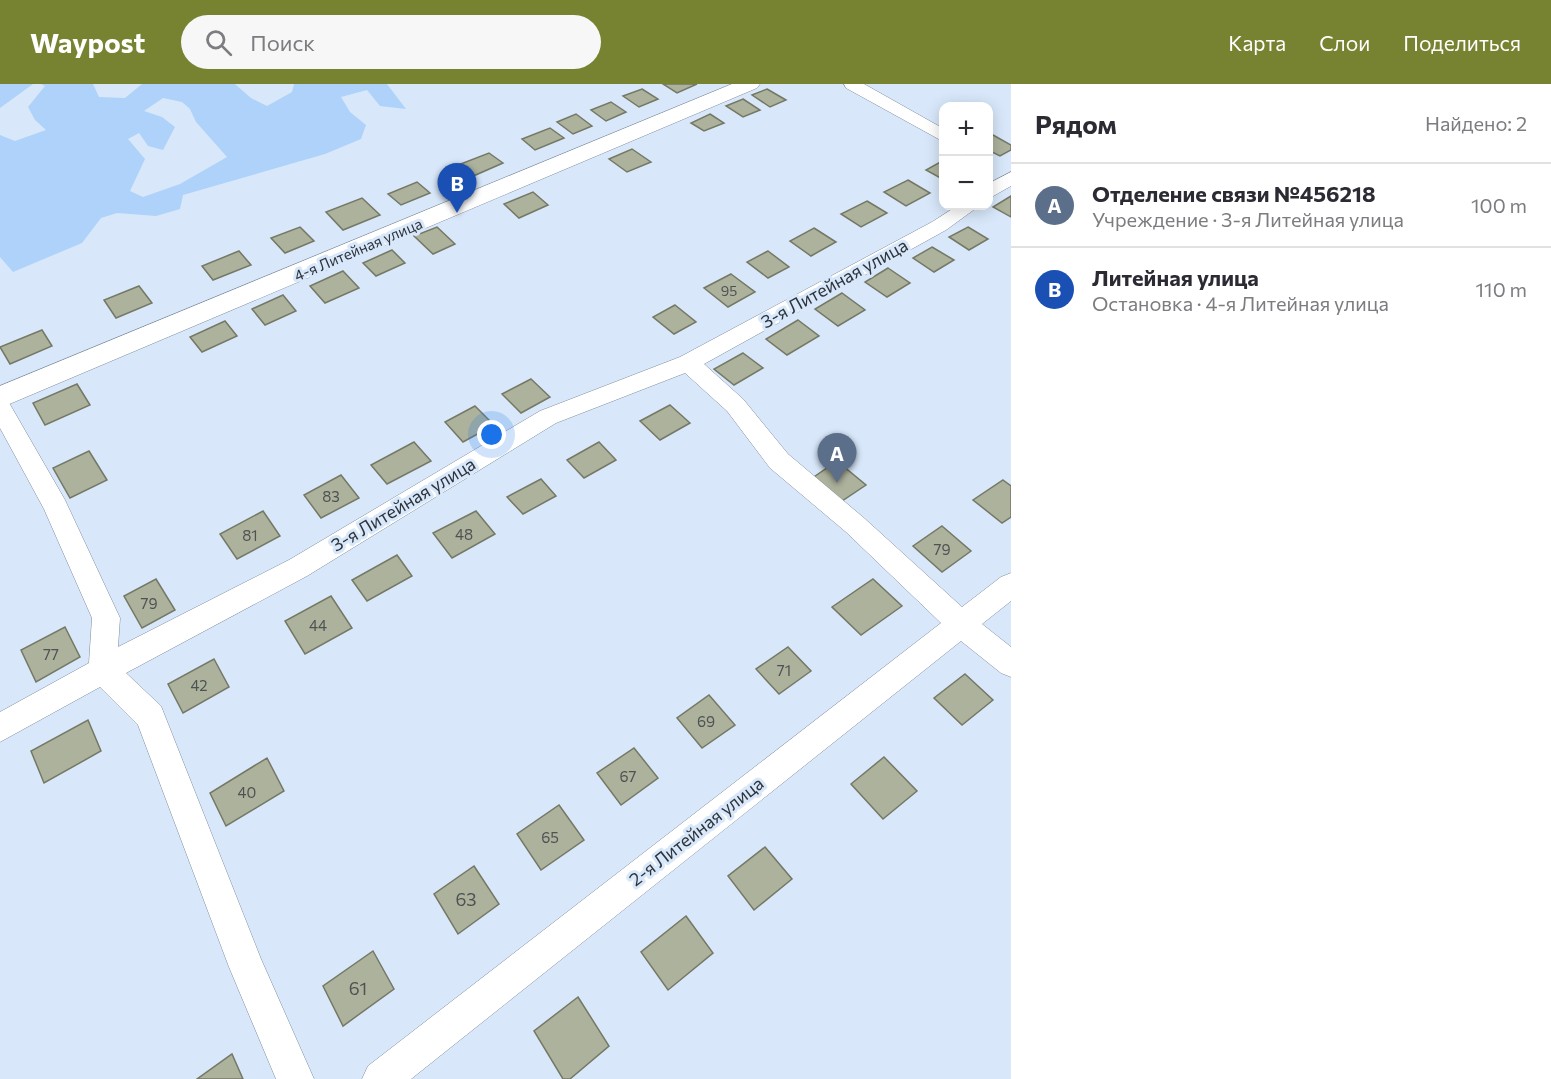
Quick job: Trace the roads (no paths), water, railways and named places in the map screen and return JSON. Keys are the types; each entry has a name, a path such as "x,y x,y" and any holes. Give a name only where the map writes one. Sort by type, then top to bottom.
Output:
{"street":[{"name":"4-я Литейная улица","path":"0,398 750,84"},
{"path":"852,84 939,134"},
{"path":"993,170 1010,180 993,190"},
{"name":"3-я Литейная улица","path":"0,728 104,670 298,568 548,417 688,363 939,226 963,210"},
{"path":"688,363 735,405 779,461 855,525 960,623 1011,664"},
{"path":"0,407 56,507 106,618 104,670 150,716 246,967 295,1079"},
{"name":"2-я Литейная улица","path":"381,1079 1011,585"}],"place":[{"name":"Литейная улица","path":"457,213"},
{"name":"Отделение связи №456218","path":"837,483"}]}
